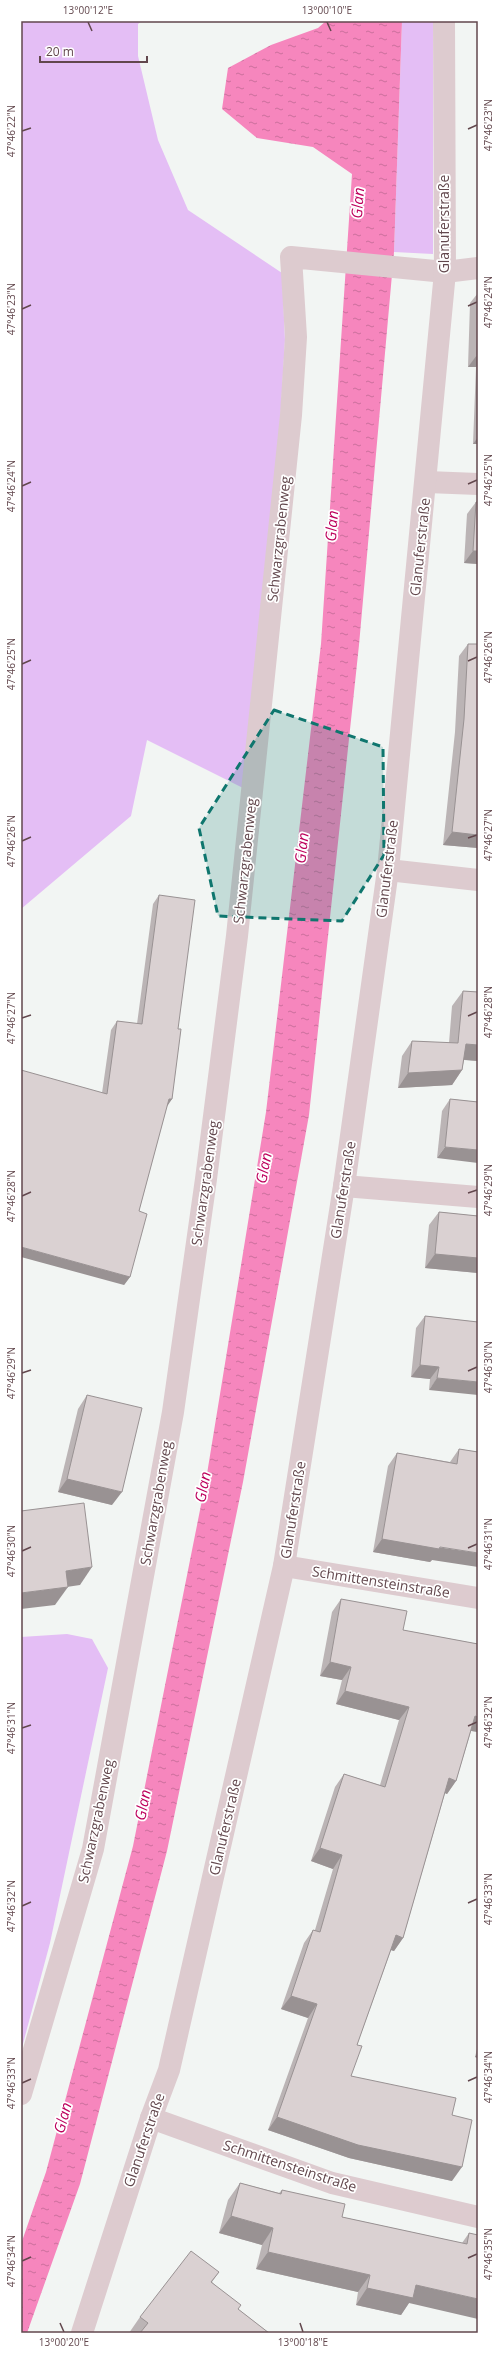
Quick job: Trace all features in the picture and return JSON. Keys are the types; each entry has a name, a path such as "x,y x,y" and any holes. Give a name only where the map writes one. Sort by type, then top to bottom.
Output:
{"street":[{"name":"Glanuferstraße","path":"82,2333 151,2118 169,2070 284,1566 344,1186 388,870 427,482 445,272 444,21"},
{"name":"Schwarzgrabenweg","path":"21,2094 93,1849 173,1412 206,1179 237,936 291,423 296,337 291,257 445,272"},
{"path":"445,272 478,268"},
{"path":"427,482 478,484"},
{"path":"388,870 478,880"},
{"path":"344,1186 478,1197"},
{"name":"Schmittensteinstraße","path":"284,1566 478,1598"},
{"name":"Schmittensteinstraße","path":"151,2118 332,2183 478,2216"}],"highlighted area":[{"path":"274,710 383,747 384,855 342,921 218,916 199,828"}],"shaded area":[{"path":"21,21 142,21 138,24 138,56 158,140 188,210 282,273 285,340 275,511 247,790 147,740 131,816 21,909"},
{"path":"402,21 433,21 433,254 394,252"},
{"path":"67,1634 92,1639 108,1668 50,1943 21,2051 21,1637"}],"water":[{"name":"Glan","path":"326,21 402,21 394,252 359,645 309,1115 243,1482 167,1851 80,2184 27,2333 21,2333 21,2244 46,2172 133,1846 206,1480 266,1112 321,644 352,174 313,147 257,138 222,109 228,68 271,45 318,28"}],"building":[{"path":"478,321 478,355 477,355"},
{"path":"476,502 478,502 478,551 473,551"},
{"path":"468,644 478,644 478,835 452,832 464,719"},
{"path":"159,895 195,900 178,1029 181,1029 172,1099 169,1099 139,1211 147,1214 130,1277 21,1247 21,1070 107,1094 117,1021 142,1024"},
{"path":"463,991 478,992 478,1045 466,1044 462,1070 408,1073 412,1041 458,1043"},
{"path":"450,1099 478,1102 478,1150 445,1147"},
{"path":"439,1212 478,1216 478,1258 435,1254"},
{"path":"425,1316 478,1322 478,1382 437,1378 439,1367 420,1365"},
{"path":"87,1395 142,1408 122,1492 67,1479"},
{"path":"459,1449 478,1452 478,1553 440,1547 439,1549 382,1539 397,1453 457,1464"},
{"path":"84,1503 92,1567 66,1571 68,1587 21,1593 21,1511"},
{"path":"341,1599 407,1611 403,1630 478,1644 478,1717 475,1716 456,1781 449,1778 403,1938 396,1935 357,2045 362,2046 351,2076 456,2098 452,2115 472,2120 462,2167 358,2145 277,2117 317,2004 291,1996 313,1930 320,1932 342,1855 320,1848 338,1792 344,1774 385,1787 409,1707 345,1691 351,1667 330,1662"},
{"path":"240,2183 281,2194 282,2190 345,2204 342,2217 467,2244 469,2233 478,2235 478,2299 416,2285 413,2298 367,2288 370,2275 268,2252 273,2228 231,2216"},
{"path":"191,2251 219,2272 211,2282 241,2305 238,2309 269,2333 140,2333 148,2323 140,2317"}]}
